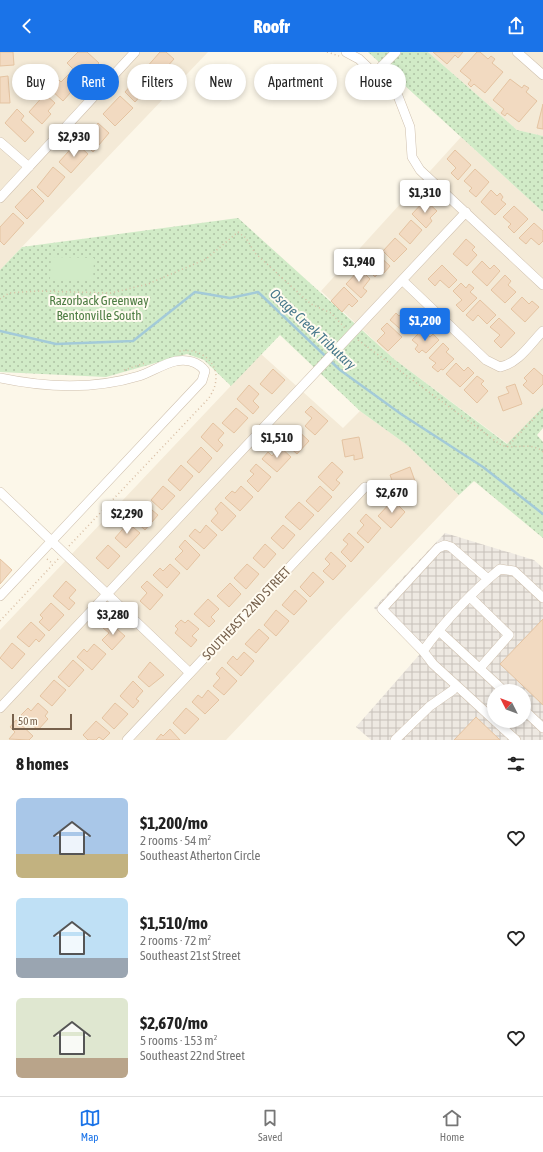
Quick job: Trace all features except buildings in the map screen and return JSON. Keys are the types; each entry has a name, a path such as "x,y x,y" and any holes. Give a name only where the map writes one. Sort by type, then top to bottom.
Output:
{"street":[{"path":"0,198 133,55 122,52"},
{"path":"346,52 359,59 364,64"},
{"path":"384,64 396,52"},
{"path":"517,52 543,75"},
{"path":"400,100 410,127 412,157 420,170 543,285"},
{"path":"0,142 29,167"},
{"path":"0,708 466,212"},
{"path":"402,280 486,360 500,367 516,360 543,330"},
{"path":"0,378 69,387 102,385 140,376 176,361 188,361 200,365 205,371 202,380 0,596"},
{"name":"SOUTHEAST 22ND STREET","path":"127,740 365,487"},
{"path":"0,492 190,673"},
{"path":"487,713 432,664 423,651 382,609 438,548 445,545 451,547 488,579"},
{"path":"423,651 470,597 500,569 514,571 543,598"},
{"path":"470,597 509,635 480,668"},
{"path":"439,631 497,684"},
{"path":"395,740 430,706 453,690 456,685"},
{"path":"531,717 543,728"},
{"path":"503,728 516,740"}],"path":[{"path":"0,299 9,293 38,291 111,293 148,284 206,259 238,232 246,238 255,253 303,297 311,304 331,313 347,330"},
{"path":"358,340 501,445 507,447 531,446 540,448 543,452"},
{"path":"68,548 209,398 215,388 216,376 213,366 202,354 192,350 176,352"},
{"path":"122,371 149,362"},
{"path":"507,447 543,409"},
{"path":"45,556 53,564"},
{"path":"0,621 60,557"}],"shaded area":[{"path":"0,52 208,52 187,74 187,64 127,64 127,100 162,100 0,270"},
{"path":"428,52 543,52 543,136 517,130"},
{"path":"461,137 543,212 543,407 508,444 394,359 321,291"},
{"path":"261,354 343,428 360,411 407,445 459,495 226,740 0,740 0,630"},
{"path":"445,533 534,560 543,568 543,740 371,740 356,727 420,654 374,608"}],"green space":[{"path":"368,52 428,52 517,130 543,136 543,212 406,87 406,64 381,64"},
{"name":"Razorback Greenway Bentonville South","path":"238,218 394,359 507,444 543,407 543,428 537,435 543,442 543,538 474,481 459,495 407,445 360,411 280,335 231,386 204,360 187,354 106,377 0,372 0,270 22,247"},
{"path":"51,257 94,258 93,280 50,279"}],"waterway":[{"name":"Osage Creek Tributary","path":"0,331 56,344 133,341 195,292 230,298 258,292 340,370 401,414 483,467 543,514"}]}
